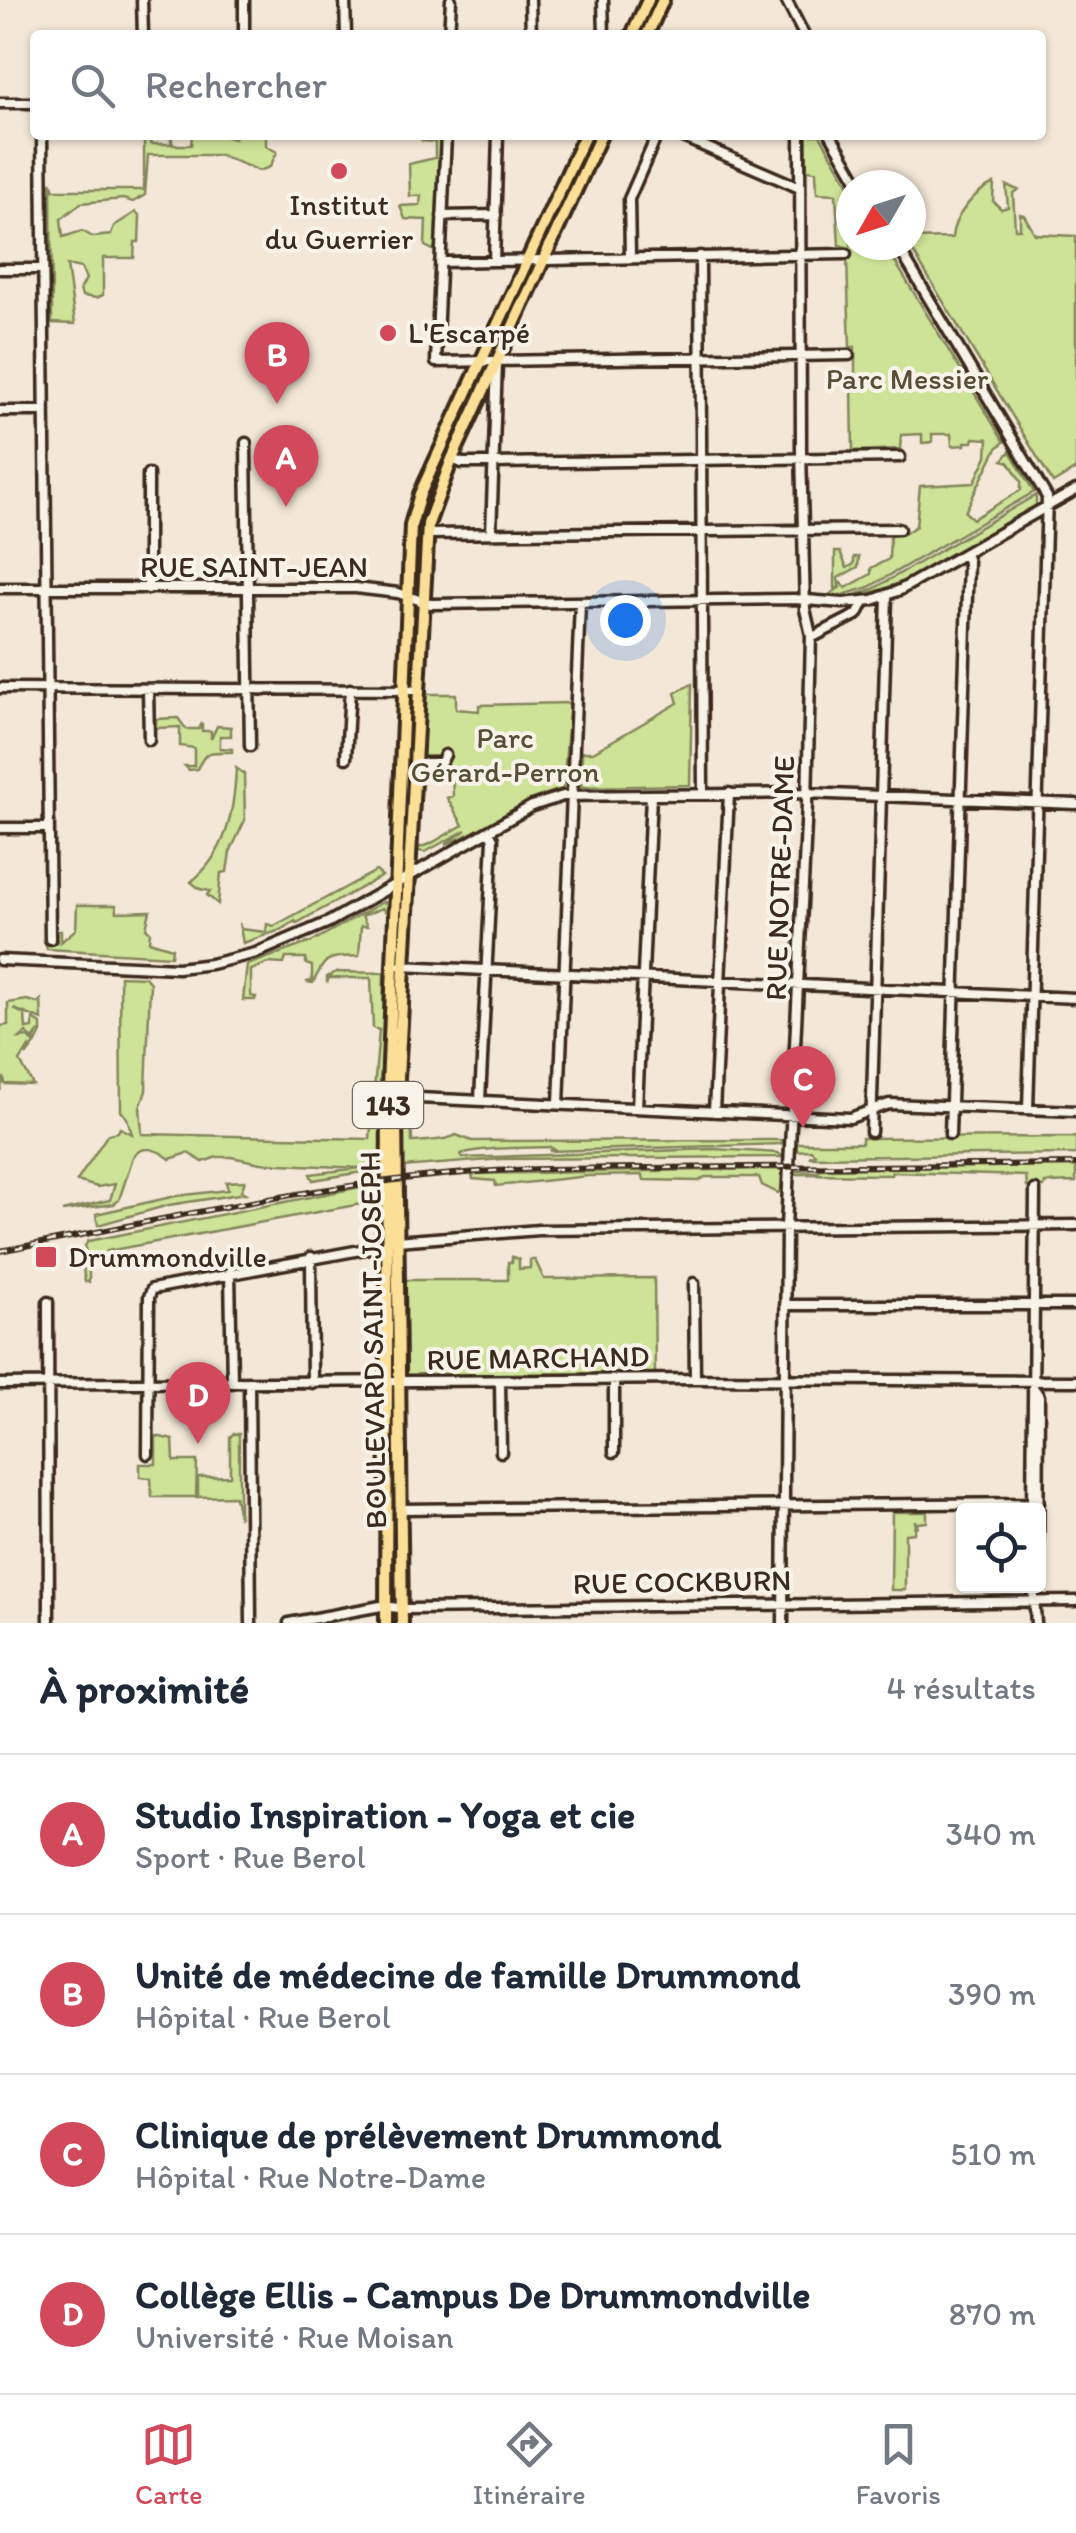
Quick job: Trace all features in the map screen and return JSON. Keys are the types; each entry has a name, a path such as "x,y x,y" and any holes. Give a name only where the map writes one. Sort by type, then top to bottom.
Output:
{"main road":[{"path":"634,30 648,0"},
{"path":"649,30 663,0"},
{"name":"BOULEVARD SAINT-JOSEPH","path":"402,1623 399,1382 392,1243 391,965 414,511 583,140"},
{"name":"BOULEVARD SAINT-JOSEPH","path":"386,1623 384,1382 427,534 432,508 452,459 599,140"}],"street":[{"path":"142,0 143,30"},
{"path":"244,0 244,30"},
{"path":"346,0 346,30"},
{"path":"449,30 450,0"},
{"path":"530,0 531,30"},
{"path":"603,0 604,30"},
{"path":"786,0 801,30"},
{"path":"0,103 30,103"},
{"path":"42,140 50,938"},
{"path":"446,140 436,362 849,355"},
{"path":"494,261 498,140"},
{"path":"630,256 628,200 655,140"},
{"path":"690,140 800,188"},
{"name":"RUE NOTRE-DAME","path":"783,1623 786,1227 811,638 805,601 800,140"},
{"path":"834,140 851,170"},
{"path":"442,216 496,215"},
{"path":"440,262 836,254"},
{"path":"700,256 703,794"},
{"path":"905,260 1044,489 1048,506 1028,1109"},
{"path":"0,269 44,269"},
{"path":"491,534 497,360"},
{"path":"0,411 44,411"},
{"path":"246,443 250,746"},
{"path":"452,459 462,463 493,463 900,457"},
{"path":"148,474 148,588"},
{"name":"RUE SAINT-JEAN","path":"0,588 356,588 423,602 864,602 887,596 1076,490"},
{"path":"427,534 899,529"},
{"path":"950,1134 968,562 965,554"},
{"path":"871,1132 887,596"},
{"path":"811,638 858,614 864,602"},
{"path":"559,1104 580,603"},
{"path":"0,688 418,690"},
{"path":"148,688 149,740"},
{"path":"346,758 350,690"},
{"path":"414,763 441,763 445,755"},
{"path":"1,960 158,969 211,964 295,939 540,802 573,795 806,793 1076,804"},
{"path":"714,1112 729,794"},
{"path":"637,1108 651,795"},
{"path":"0,828 48,828"},
{"path":"480,1100 492,839 489,831"},
{"path":"391,965 1076,998"},
{"path":"397,1097 850,1118 889,1104 1076,1111"},
{"path":"1034,1503 1039,1396 1035,1386 1036,1190"},
{"path":"148,1454 151,1290 392,1243 528,1230 1076,1225"},
{"path":"312,1257 312,1382"},
{"path":"230,1272 232,1383"},
{"path":"694,1283 695,1378"},
{"path":"48,1302 49,1623"},
{"path":"785,1306 1076,1305"},
{"name":"RUE MARCHAND","path":"0,1384 695,1378 1035,1386 1076,1381"},
{"path":"614,1380 614,1452"},
{"path":"500,1381 501,1452"},
{"path":"249,1382 251,1623"},
{"path":"399,1509 956,1505"},
{"name":"RUE COCKBURN","path":"1046,1592 1076,1600"},
{"name":"RUE COCKBURN","path":"290,1623 386,1606 783,1604 969,1593"},
{"path":"1036,1593 1036,1623"}],"green space":[{"path":"144,140 151,140 151,144 171,144 172,140 173,145 191,145 192,140 266,140 266,146 277,152 270,167 259,171 220,155 148,155 145,195 133,202 123,199 81,203 61,219 63,237 82,231 93,237 111,235 114,226 136,212 140,216 139,242 135,242 134,258 103,258 103,295 97,298 82,296 80,290 86,279 81,268 67,265 75,324 52,323 51,182 54,190 144,190"},
{"path":"440,140 433,250 425,246 426,220 405,219 400,206 420,205 421,196 410,196 409,164 435,158 435,142 422,141"},
{"name":"Parc Messier","path":"806,140 823,140 840,170 836,170 836,194 817,193 816,171 807,170"},
{"path":"994,183 993,201 1001,209 1008,207 1006,185 1018,190 1013,193 1015,229 1020,229 1020,214 1035,234 1076,236 1076,469 1053,483 918,260 926,260 926,239 952,238 956,222 980,192"},
{"name":"Parc Messier","path":"847,260 894,260 1004,442 997,448 965,512 973,519 1021,490 1021,481 1009,462 1003,460 1010,451 1034,492 869,587 829,595 839,588 835,588 835,552 840,552 847,568 854,564 854,557 859,557 858,567 838,578 839,586 841,583 846,588 871,574 871,568 889,559 890,536 904,534 916,526 920,486 974,483 987,456 988,439 974,438 965,445 952,446 951,434 932,434 932,442 922,443 922,434 901,435 900,449 853,451 855,347 850,347"},
{"path":"1036,495 1036,505 945,560 895,584 848,597 873,589"},
{"path":"692,684 690,785 581,787 582,752 593,752 678,703 675,693"},
{"name":"Parc Gérard-Perron","path":"426,694 456,694 456,709 479,711 479,705 570,703 563,789 532,800 461,838 446,844 466,830 425,852 418,851 463,825 447,798 453,796 452,770 442,770 448,757 423,757"},
{"path":"178,718 186,729 199,729 202,723 202,731 211,731 211,739 217,726 231,727 231,736 220,736 220,748 232,752 209,753 197,769 189,770 185,766 194,766 194,748 180,746 180,727 156,728 156,719"},
{"path":"236,768 244,774 245,820 230,852 227,872 221,873 218,904 207,895 210,891 191,882 221,845 233,800"},
{"path":"376,871 382,876 297,923 243,943 239,923 241,929 266,932 267,924 274,926"},
{"path":"387,903 387,913 382,908 362,916 367,926 361,926 359,956 329,960 313,983 306,982 312,981 312,966 306,964 306,958 286,958 284,964 268,963 251,970 251,996 256,997 243,1000 247,965 311,942"},
{"path":"77,905 116,905 117,912 150,911 146,928 149,941 172,948 171,956 47,949 45,942 57,942 57,931 61,931 61,942 76,929"},
{"path":"336,972 384,973 381,1169 313,1180 310,1174 360,1168 261,1163 231,1157 203,1162 188,1153 170,1159 146,1149 133,1157 119,1200 114,1204 62,1211 110,1200 115,1184 97,1187 77,1181 108,1134 120,1128 132,1134 121,1111 120,976 145,977 150,983 146,1091 140,1107 142,1134 370,1139 379,1030 373,1028 371,978 329,978 327,983 327,977"},
{"path":"41,1000 42,1020 14,1009 25,1015 26,1029 33,1028 33,1019 41,1024 36,1043 39,1031 33,1039 26,1033 20,1038 29,1037 35,1044 26,1056 30,1045 20,1061 33,1085 5,1084 4,1077 0,1091 0,1026 8,1025 8,1003"},
{"path":"416,1106 411,1111 412,1142 456,1135 472,1141 784,1140 781,1144 549,1151 554,1149 505,1148 461,1154 462,1158 714,1149 778,1153 783,1157 502,1159 403,1167 402,1110"},
{"path":"1076,1137 1076,1154 809,1157 815,1154 811,1150 796,1151 797,1143 862,1143 862,1138"},
{"path":"1076,1166 1076,1182 1045,1183 1044,1187 1027,1187 1026,1176 796,1174 821,1169"},
{"path":"782,1169 778,1193 762,1185 759,1177 705,1177 699,1181 644,1180 643,1175 588,1176 496,1186 495,1181 463,1174"},
{"path":"245,1181 241,1191 245,1193 169,1205 98,1225 96,1214 176,1196 228,1190 226,1182"},
{"path":"381,1183 382,1230 375,1237 373,1203 361,1204 107,1251 107,1259 89,1261 89,1282 85,1282 88,1241"},
{"path":"512,1257 519,1259 519,1269 530,1268 530,1260 535,1260 544,1279 654,1278 655,1373 407,1375 403,1280 508,1280 508,1262 512,1262"},
{"path":"233,1434 239,1434 239,1518 235,1496 198,1497 198,1477 230,1476"},
{"path":"156,1436 173,1440 174,1461 197,1461 196,1497 152,1497 151,1478 140,1477 140,1464 156,1464"},
{"path":"892,1512 927,1512 927,1522 918,1523 916,1528 915,1520 914,1533 905,1534 905,1590 891,1590"}],"railway":[{"path":"0,1251 269,1199 474,1172 1076,1164"}],"place":[{"name":"Institut du Guerrier","path":"339,171"},
{"name":"L'Escarpé","path":"388,333"},
{"name":"Unité de médecine de famille Drummond","path":"277,404"},
{"name":"Studio Inspiration - Yoga et cie","path":"286,507"},
{"name":"Clinique de prélèvement Drummond","path":"803,1128"},
{"name":"Drummondville","path":"46,1257"},
{"name":"Collège Ellis - Campus De Drummondville","path":"198,1444"}]}
